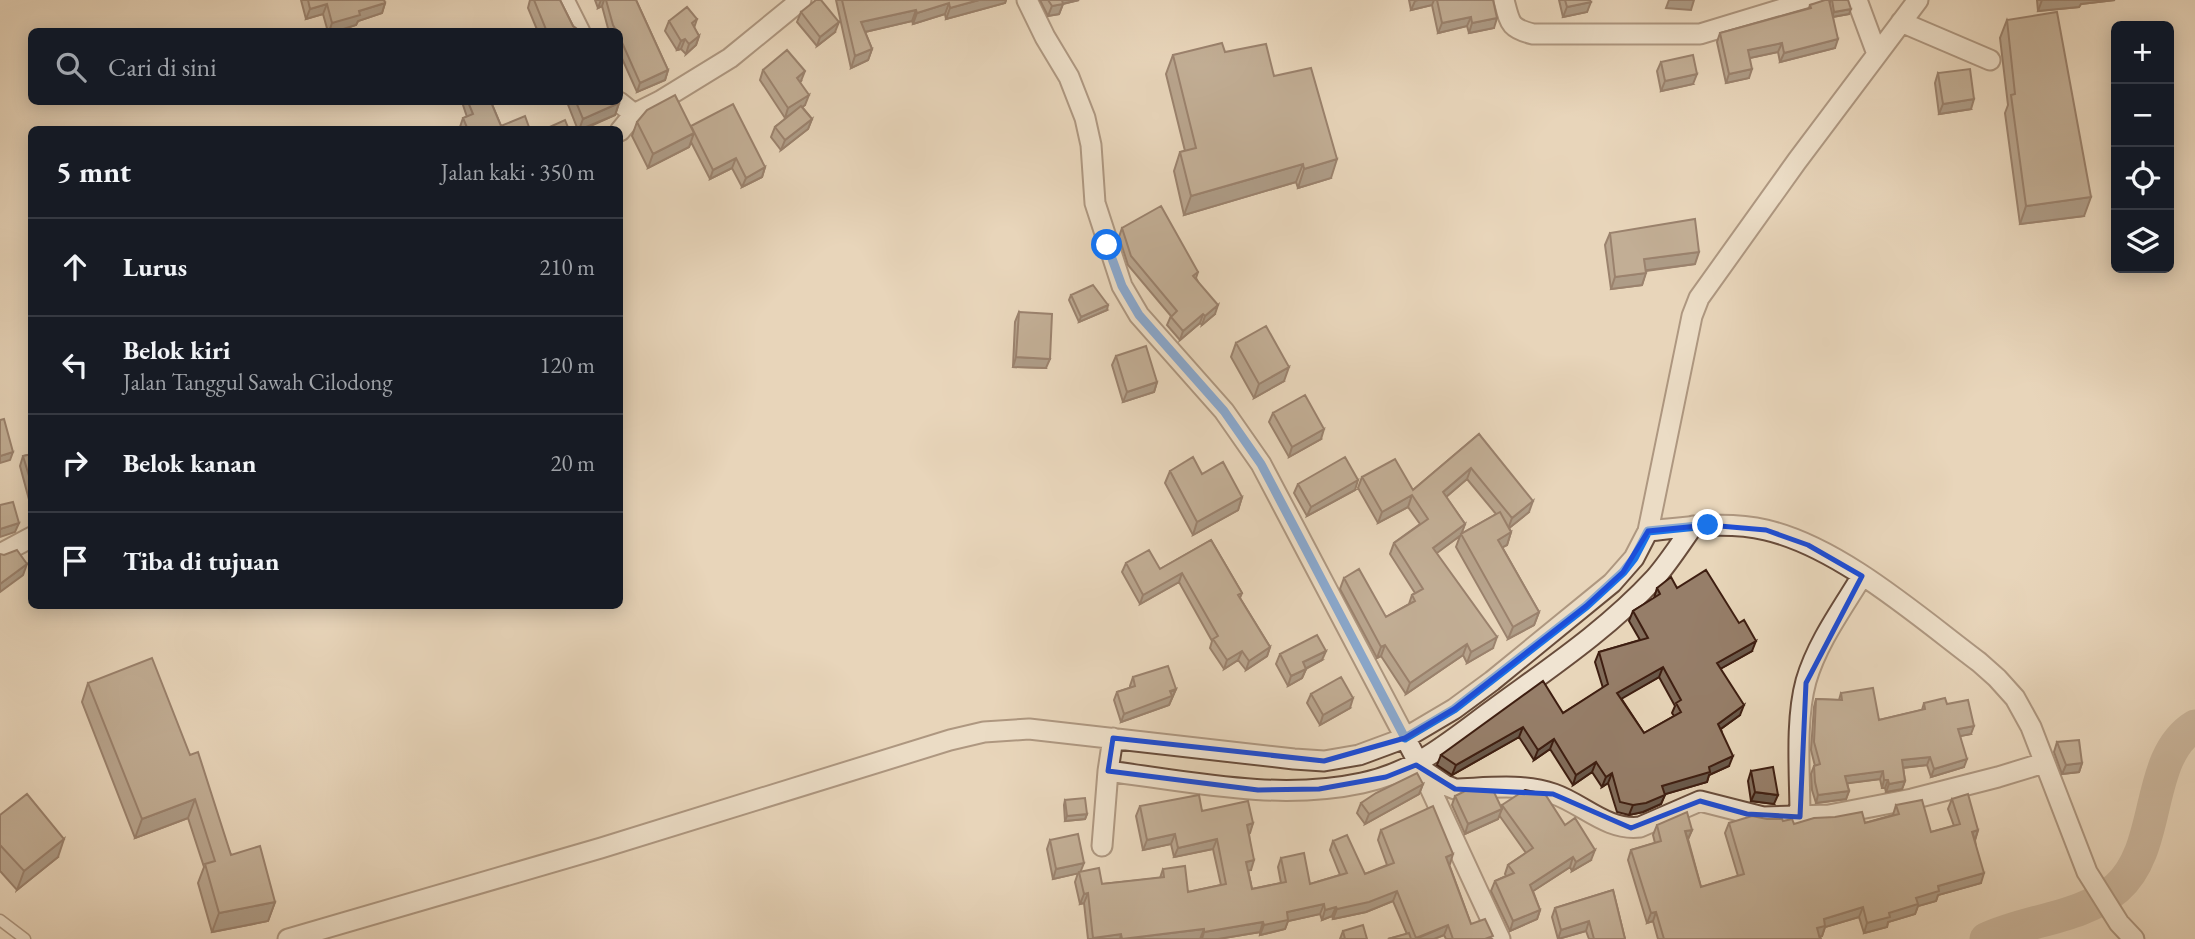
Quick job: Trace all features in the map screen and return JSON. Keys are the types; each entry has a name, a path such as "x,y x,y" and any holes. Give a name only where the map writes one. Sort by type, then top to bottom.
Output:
{"street":[{"path":"564,0 578,28"},
{"path":"622,126 627,108 679,90 730,58 801,0"},
{"path":"1027,0 1073,86 1085,118 1091,145 1095,203 1122,286 1139,315 1224,411 1261,464 1420,766 1500,939"},
{"path":"1504,0 1513,27 1518,31 1533,34 1656,36 1700,34 1812,0"},
{"path":"1857,0 1877,54"},
{"path":"288,939 984,732 1029,729 1324,761 1359,755 1405,738 1454,709 1492,681 1612,583 1634,558 1648,531 1692,316 1699,298 1918,0"},
{"path":"1901,22 1990,60"},
{"path":"1648,531 1693,526 1728,526 1766,530 1808,545 1862,576 1997,678 2015,698 2031,727 2087,872 2119,923 2134,939"},
{"path":"1108,771 1258,790 1319,789 1359,784 1420,766 1584,643 1623,610 1657,575 1693,526"},
{"path":"0,554 28,539"},
{"path":"1800,817 1801,724 1805,683 1826,635 1862,576"},
{"path":"1492,681 1502,703"},
{"path":"1102,846 1113,738"},
{"path":"1258,790 1262,756"},
{"path":"1420,766 1445,785 1455,789 1525,788 1553,794 1604,821 1631,828 1640,827 1700,801 1747,814 1800,817 1829,815 1913,799 2045,763"}],"lane":[{"path":"0,920 25,939"}],"highlighted area":[{"path":"1708,525 1766,530 1808,545 1862,576 1806,683 1800,817 1747,814 1700,801 1631,828 1553,794 1455,789 1416,765 1386,777 1319,789 1258,790 1108,771 1113,738 1324,761 1405,738 1454,709 1586,606 1623,572 1648,531"}],"building":[{"path":"308,0 384,0 385,3 359,11 360,15 332,23 327,4 310,9"},
{"path":"534,0 560,0 575,28 545,28"},
{"path":"606,0 636,0 668,70 640,83 623,45 623,28 615,28"},
{"path":"816,0 821,0 839,22 820,37 801,12"},
{"path":"842,0 979,0 950,8 949,3 917,13 916,10 861,22 872,49 855,56"},
{"path":"1048,0 1062,0 1063,4 1052,6"},
{"path":"1437,0 1493,0 1497,18 1472,23 1471,17 1442,23"},
{"path":"1565,0 1590,0 1591,2 1567,7"},
{"path":"1829,0 1838,39 1784,53 1782,43 1748,50 1752,69 1729,74 1720,33 1811,8 1810,5"},
{"path":"1832,0 1848,0 1851,9 1834,12"},
{"path":"687,7 697,19 692,23 699,36 689,44 685,39 681,41 669,21"},
{"path":"2057,12 2091,197 2026,206 2011,95 2015,94 2007,20"},
{"path":"1222,43 1225,52 1266,44 1274,76 1311,68 1337,159 1304,169 1303,164 1191,196 1180,152 1196,148 1173,55"},
{"path":"787,50 805,71 797,78 809,95 788,108 763,70"},
{"path":"1693,55 1697,74 1665,81 1661,62"},
{"path":"1970,69 1974,99 1943,104 1938,73"},
{"path":"675,95 694,133 653,154 637,122 647,110"},
{"path":"733,104 765,167 746,178 736,158 713,170 691,126"},
{"path":"469,105 492,105 501,126 466,126 463,118 473,114"},
{"path":"577,105 614,105 583,119"},
{"path":"801,106 812,119 785,140 775,127"},
{"path":"525,116 529,126 501,126"},
{"path":"565,120 567,126 552,126"},
{"path":"1161,206 1198,272 1193,276 1218,305 1183,331 1171,317 1177,311 1131,256 1122,228"},
{"path":"1695,219 1699,252 1644,259 1646,273 1615,277 1610,233"},
{"path":"1093,285 1108,305 1081,317 1071,295"},
{"path":"1019,312 1052,314 1050,359 1016,357"},
{"path":"1266,326 1289,367 1259,384 1236,343"},
{"path":"1146,346 1157,382 1127,392 1116,356"},
{"path":"1305,395 1324,429 1292,447 1273,413"},
{"path":"4,419 13,452 0,456 0,420"},
{"path":"1479,434 1533,501 1512,518 1471,468 1443,492 1465,524 1433,548 1497,637 1471,652 1467,644 1410,683 1385,645 1381,647 1344,578 1359,569 1386,617 1415,601 1412,595 1423,589 1394,543 1428,519 1412,495 1382,512 1362,477 1395,459 1413,490"},
{"path":"28,455 28,473 23,456"},
{"path":"1193,457 1202,474 1223,462 1242,497 1197,522 1170,471"},
{"path":"1345,457 1358,480 1311,507 1298,484"},
{"path":"13,502 19,523 0,529 0,505"},
{"path":"1500,512 1511,532 1498,540 1539,612 1513,627 1461,534"},
{"path":"1211,540 1242,593 1238,595 1270,647 1249,661 1242,651 1227,660 1213,639 1218,636 1182,573 1143,595 1126,563 1149,550 1160,569"},
{"path":"17,550 27,564 0,584 0,554"},
{"path":"1706,570 1739,623 1744,620 1756,641 1717,663 1744,705 1718,724 1733,756 1709,767 1710,772 1662,786 1665,795 1633,805 1620,802 1612,773 1606,777 1596,762 1576,775 1554,739 1538,750 1523,727 1456,765 1441,755 1543,681 1563,713 1608,684 1599,652 1648,638 1633,611 1660,594 1657,588 1671,577 1677,588","holes":["1663,667 1681,700 1676,703 1681,712 1644,733 1617,693"]},
{"path":"1317,635 1326,651 1303,662 1306,669 1291,676 1280,654"},
{"path":"152,658 190,755 198,752 231,855 260,846 275,902 219,913 205,864 215,861 195,799 142,819 88,683"},
{"path":"1168,666 1176,689 1170,691 1172,696 1124,714 1117,692 1135,686 1133,677"},
{"path":"1341,677 1353,698 1323,715 1311,694"},
{"path":"1873,688 1879,720 1925,709 1924,703 1945,698 1947,704 1968,700 1974,726 1958,729 1967,759 1934,769 1930,757 1902,760 1905,781 1889,784 1888,780 1884,780 1883,771 1845,776 1849,791 1818,795 1814,766 1820,764 1814,742 1816,699 1842,700 1841,693"},
{"path":"2079,740 2082,763 2066,765 2057,742"},
{"path":"1773,767 1778,795 1755,792 1751,771"},
{"path":"1417,773 1423,784 1369,814 1361,803 1376,793"},
{"path":"1493,790 1502,809 1468,824 1455,796 1465,791"},
{"path":"1525,790 1545,794 1565,825 1575,818 1595,850 1576,862 1573,857 1530,885 1540,910 1513,921 1495,881 1514,873 1508,865 1533,848 1502,805"},
{"path":"27,794 64,839 24,871 0,845 0,815"},
{"path":"1968,794 1978,830 1972,832 1984,873 1938,886 1939,891 1916,898 1918,904 1889,913 1890,917 1867,923 1863,907 1824,919 1825,926 1817,928 1820,939 1664,939 1656,912 1651,913 1631,850 1661,841 1657,825 1687,812 1692,830 1685,831 1701,887 1744,874 1729,823 1752,816 1783,821 1792,819 1794,824 1814,818 1862,812 1865,823 1899,814 1896,805 1922,800 1931,832 1960,824 1952,799"},
{"path":"1199,795 1202,811 1248,801 1253,823 1247,825 1254,860 1246,862 1252,889 1286,882 1281,858 1304,853 1310,884 1347,873 1333,841 1347,835 1365,874 1394,863 1381,830 1433,806 1453,854 1446,857 1471,924 1485,919 1493,936 1485,939 1453,939 1448,925 1416,938 1397,891 1369,902 1337,909 1325,910 1324,904 1287,912 1288,920 1264,925 1263,922 1204,932 1204,929 1122,939 1121,934 1093,938 1088,893 1084,894 1079,872 1099,868 1102,884 1164,877 1163,869 1185,866 1188,892 1226,884 1217,839 1178,848 1175,834 1147,840 1140,806"},
{"path":"1085,798 1087,814 1067,816 1065,800"},
{"path":"1078,834 1084,863 1056,869 1050,840"},
{"path":"1613,890 1625,939 1594,939 1589,921 1561,930 1555,908"},
{"path":"1363,925 1367,939 1345,939 1343,931"},
{"path":"1409,933 1411,939 1388,939"}],"waterway":[{"path":"1986,939 2087,906 2117,888 2131,871 2141,850 2168,759 2179,740 2195,726"}],"route":[{"path":"1107,245 1122,286 1139,315 1224,411 1261,464 1405,738 1454,709 1586,606 1623,572 1634,558 1648,531 1708,525"}]}
